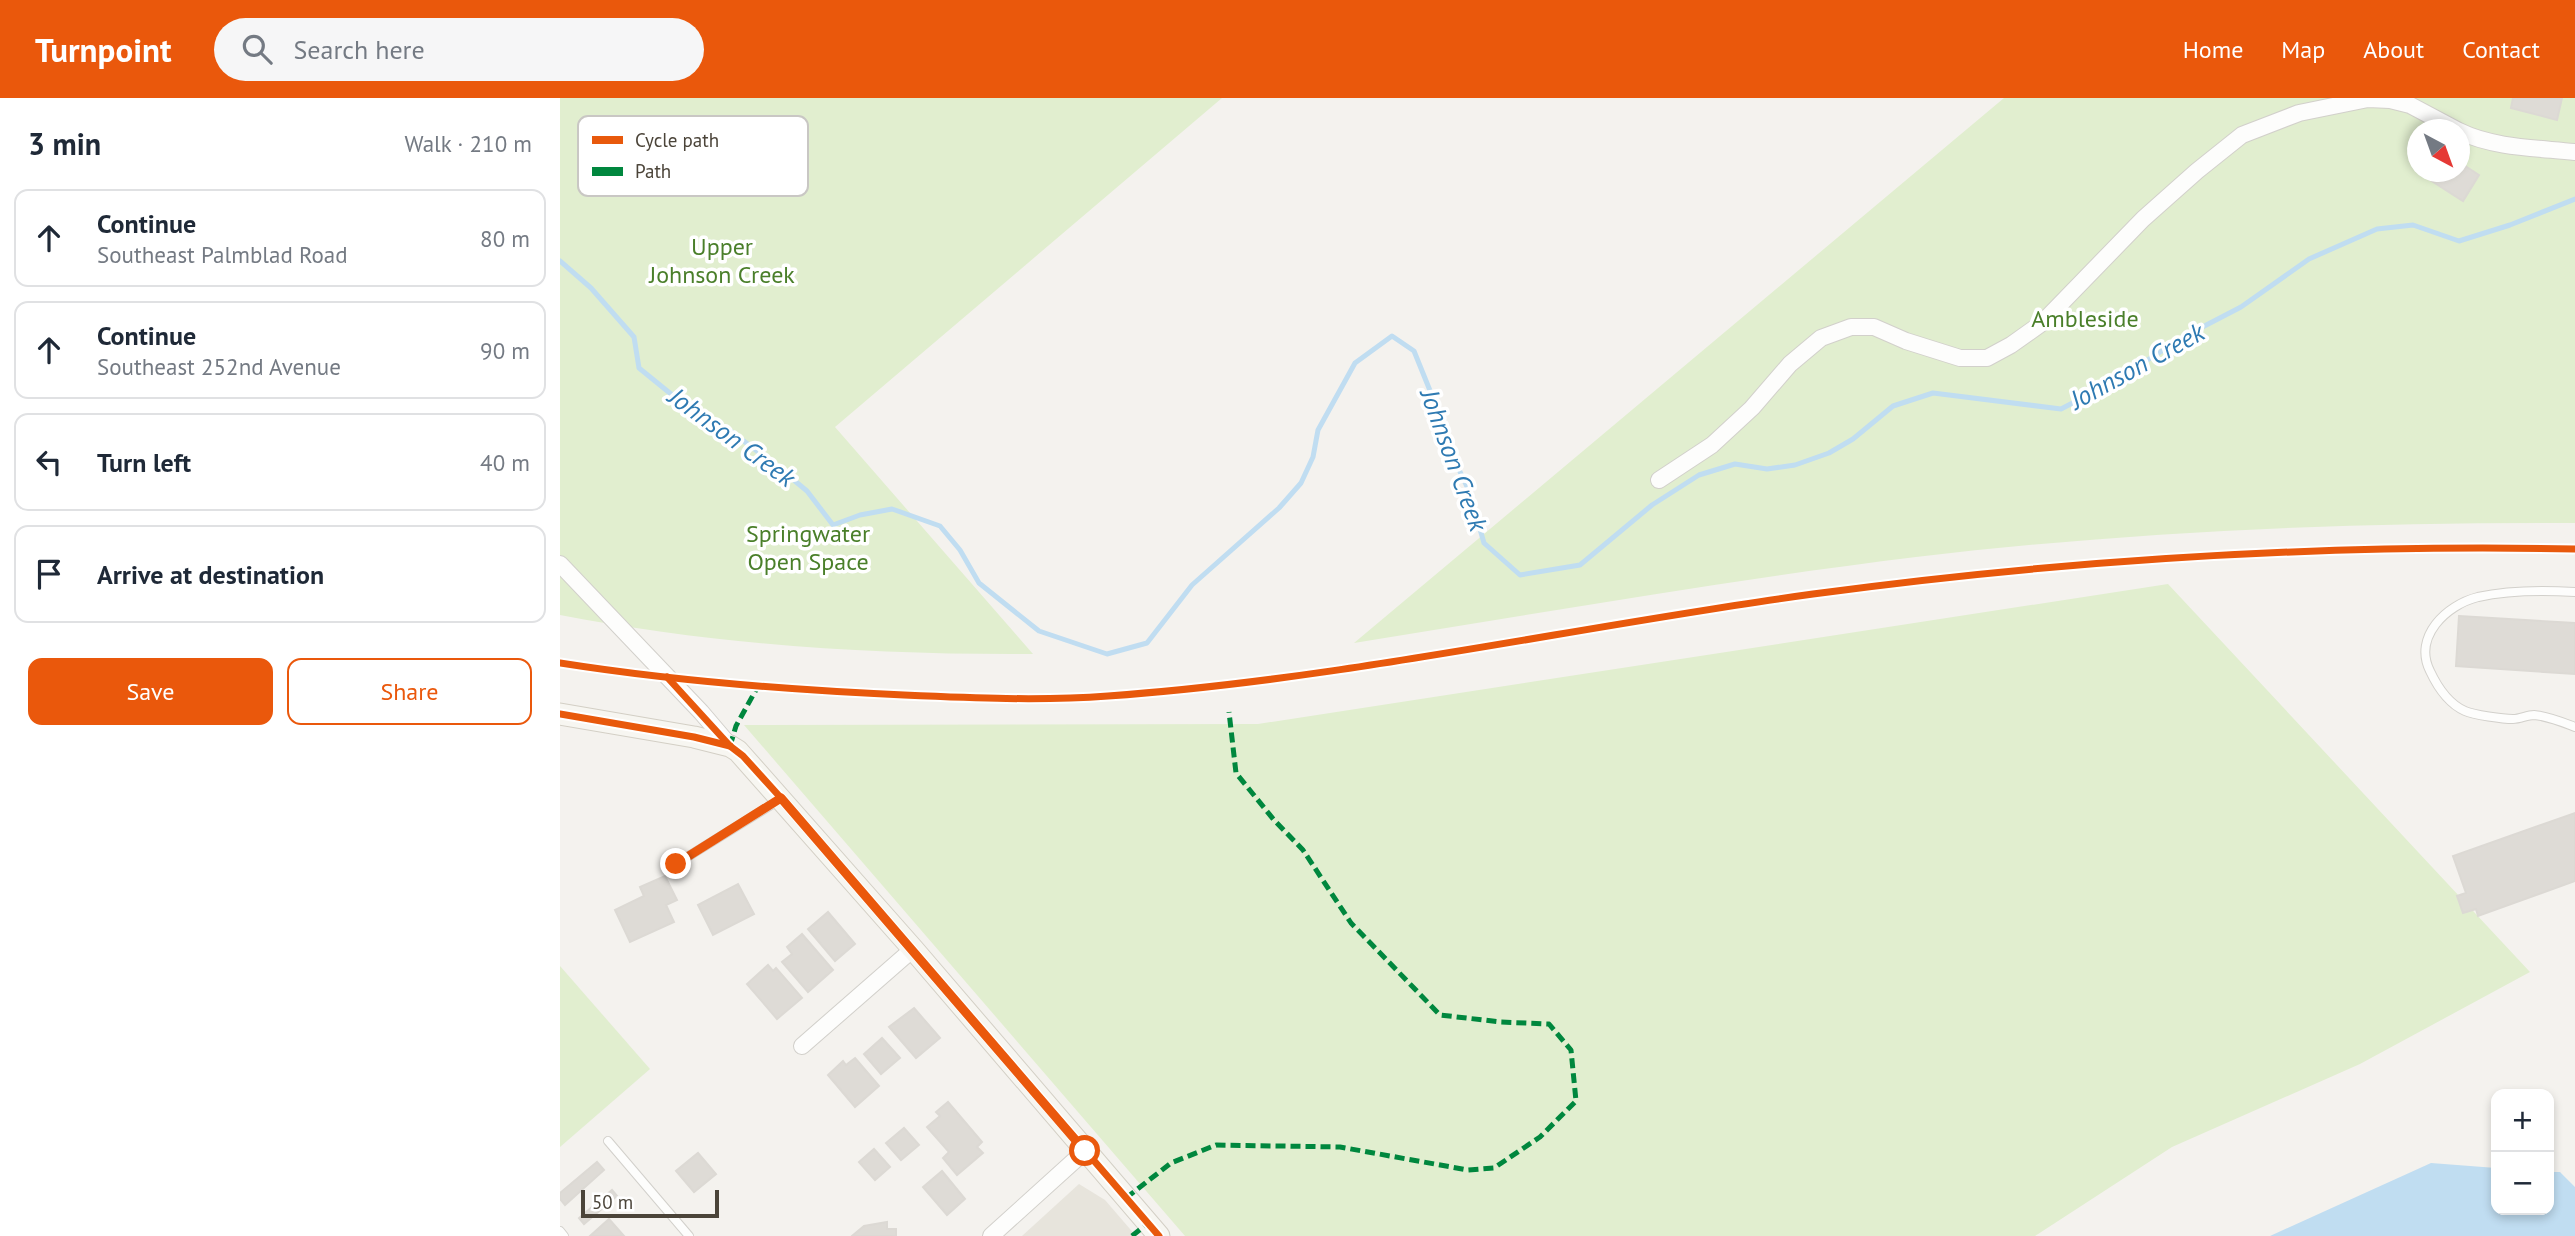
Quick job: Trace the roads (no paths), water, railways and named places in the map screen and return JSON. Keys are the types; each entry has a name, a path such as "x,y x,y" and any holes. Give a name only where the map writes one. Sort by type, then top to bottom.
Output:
{"street":[{"path":"1659,480 1712,445 1752,408 1790,364 1821,338 1831,334 1851,327 1874,327 1906,341 1960,358 1987,358 2011,345 2042,323 2143,219 2242,135 2299,113 2368,99 2390,100 2410,105 2437,119"},
{"path":"2470,136 2575,152"},
{"path":"560,564 781,798 1159,1236"},
{"path":"560,714 694,737 730,746"},
{"path":"802,1046 913,949"},
{"path":"991,1236 1085,1151"}],"lane":[{"path":"2575,592 2541,590 2477,597 2449,611 2432,628 2424,644 2428,669 2444,694 2465,711 2514,720 2531,715 2575,727"},
{"path":"676,864 781,798"},
{"path":"608,1141 689,1236"},
{"path":"560,1231 565,1236"}],"water":[{"path":"2431,1163 2491,1168 2491,1215 2554,1215 2554,1172 2560,1172 2575,1187 2575,1236 2270,1236"}],"waterway":[{"name":"Johnson Creek","path":"560,261 591,288 634,337 639,368 698,416 728,429 778,467 807,491 833,525 860,515 892,509 940,526 960,550 979,583 1039,631 1107,654 1147,643 1192,585 1279,508 1301,483 1313,457 1318,430 1355,363 1392,336 1414,351 1435,403 1448,446 1469,491 1484,543 1520,575 1580,565 1652,505 1699,475 1735,464 1767,469 1795,465 1829,453 1853,439 1893,406 1933,393 2061,409 2109,384 2189,334 2241,307 2309,259 2377,229 2413,225 2459,241 2510,225 2575,199"}],"park label":[{"name":"Upper Johnson Creek","path":"722,261"},
{"name":"Ambleside","path":"2085,319"},
{"name":"Springwater Open Space","path":"808,548"}]}
